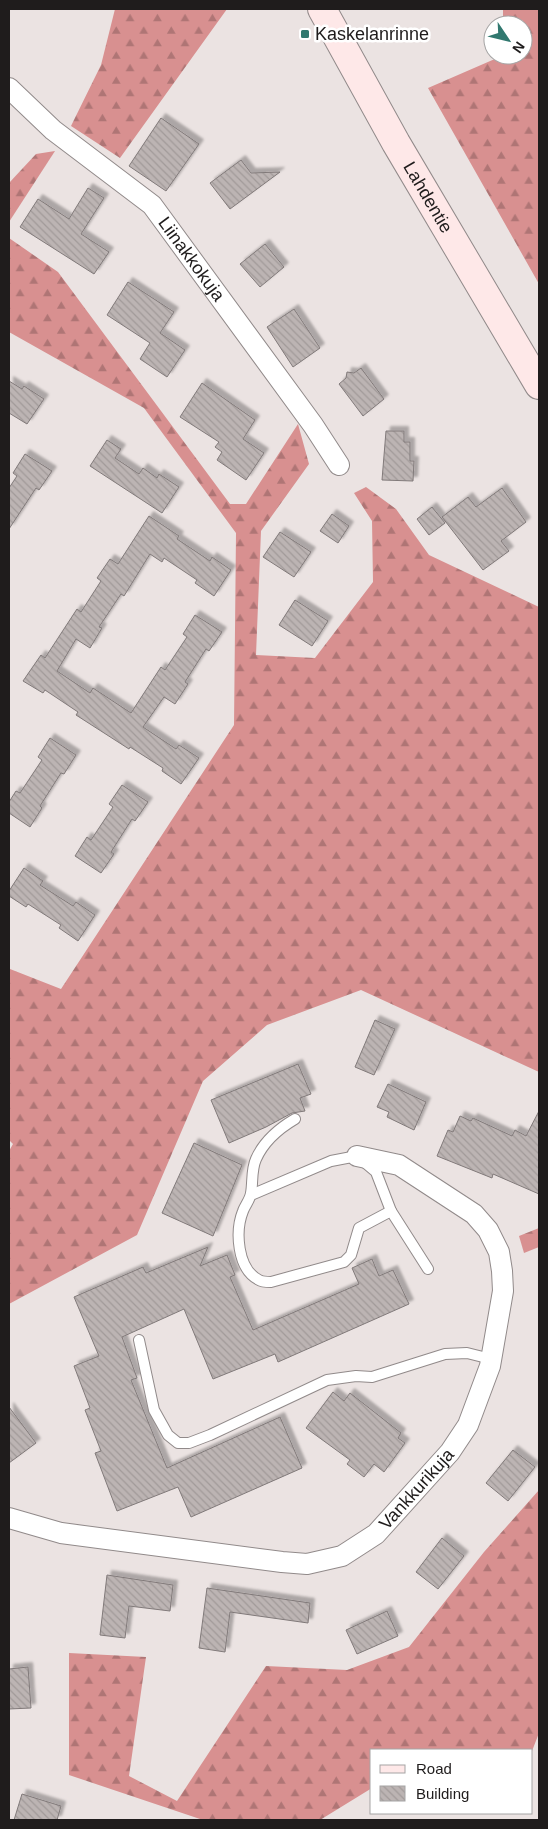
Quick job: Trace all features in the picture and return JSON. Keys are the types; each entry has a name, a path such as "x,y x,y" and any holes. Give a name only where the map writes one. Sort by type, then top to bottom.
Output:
{"main road":[{"name":"Lahdentie","path":"322,9 396,143 539,385"}],"street":[{"name":"Liinakkokuja","path":"9,88 53,130 152,206 313,425 339,465"},
{"name":"Vankkurikuja","path":"9,1518 61,1533 307,1564 342,1556 376,1534 450,1452 468,1425 491,1360 503,1281 499,1252 488,1230 474,1214 399,1165 357,1156"}],"lane":[{"path":"295,1119 280,1128 268,1139 255,1160 251,1195 243,1211 239,1231 240,1249 248,1269 260,1280 271,1282 344,1262 351,1255 360,1228 391,1211"},
{"path":"251,1195 331,1161 357,1156 376,1172 391,1211 428,1270"},
{"path":"139,1340 154,1410 168,1435 178,1443 189,1443 210,1435 327,1380 356,1376 372,1377 445,1354 467,1353 491,1360"}],"green space":[{"path":"115,9 227,9 120,158 71,126 101,65"},
{"path":"503,9 539,9 539,284 428,88 483,64 533,65 533,15 503,15"},
{"path":"55,151 9,222 9,183 36,154"},
{"path":"9,238 58,272 230,504 246,504 298,424 309,464 261,531 256,655 315,658 373,582 372,521 354,493 366,487 396,509 429,555 539,607 539,1072 361,990 267,1025 203,1081 137,1235 9,1304 9,1151 13,1144 9,1140 10,969 61,989 234,725 236,533 144,408 9,332"},
{"path":"539,1228 539,1247 524,1253 519,1236"},
{"path":"539,1490 539,1733 533,1749 370,1749 370,1789 320,1820 203,1820 69,1775 69,1653 146,1657 129,1776 177,1801 266,1666 347,1670 409,1647 484,1552"}],"building":[{"path":"161,118 199,144 166,191 129,166"},
{"path":"241,160 251,173 280,172 230,209 210,183"},
{"path":"88,188 104,198 81,234 109,252 94,274 20,227 38,199 69,219"},
{"path":"265,244 284,267 260,287 240,264"},
{"path":"128,282 174,312 160,333 185,350 167,377 140,359 150,343 107,315"},
{"path":"294,309 320,348 293,367 267,327"},
{"path":"361,368 384,399 363,416 339,384 346,378 347,372 354,373"},
{"path":"9,381 22,389 24,386 44,399 27,424 9,413"},
{"path":"202,383 255,420 243,439 264,453 246,480 217,460 222,452 215,447 219,442 180,417"},
{"path":"386,431 404,431 404,442 410,442 410,461 414,461 413,481 382,480"},
{"path":"107,440 121,449 115,458 139,474 143,468 157,478 159,474 179,487 162,513 90,466"},
{"path":"25,454 52,471 39,490 36,488 9,529 9,488 17,476 13,473"},
{"path":"502,488 526,522 501,541 509,551 483,570 442,517 468,497 476,507"},
{"path":"432,507 445,523 429,535 417,519"},
{"path":"332,514 349,526 338,543 320,531"},
{"path":"149,516 179,536 177,539 210,561 212,557 231,570 214,596 195,583 197,580 164,558 162,562 150,554 124,596 121,594 99,627 102,628 90,648 76,639 57,671 90,693 93,688 131,713 161,667 165,670 187,637 183,634 195,615 222,632 209,651 206,649 185,682 188,684 175,704 164,697 143,727 176,749 179,745 199,758 181,784 162,771 163,768 76,715 78,712 45,690 43,693 23,681 41,655 45,658 77,609 81,612 101,581 97,578 110,559 118,564"},
{"path":"280,532 311,552 294,577 263,557"},
{"path":"295,600 328,621 312,646 279,625"},
{"path":"50,738 76,755 64,774 61,773 40,806 42,808 30,827 9,813 9,802 16,791 20,793 42,760 38,757"},
{"path":"122,785 148,802 135,821 132,819 111,852 114,854 101,873 75,856 87,837 91,840 113,807 109,804"},
{"path":"24,868 43,881 40,885 73,906 76,902 95,915 78,941 59,928 61,925 28,904 26,907 9,896 9,891"},
{"path":"375,1020 395,1029 374,1075 355,1067"},
{"path":"298,1064 311,1094 300,1098 305,1111 292,1113 229,1143 211,1100"},
{"path":"388,1084 426,1102 414,1130 387,1117 389,1112 377,1107"},
{"path":"539,1111 539,1194 493,1174 492,1178 437,1156 448,1130 453,1132 460,1116 471,1121 473,1118 512,1136 515,1130 526,1136"},
{"path":"194,1143 242,1165 213,1236 162,1213"},
{"path":"208,1247 200,1266 227,1255 235,1275 230,1277 253,1330 359,1284 352,1268 372,1259 379,1276 393,1270 409,1304 278,1362 275,1354 213,1379 184,1309 122,1337 137,1378 131,1380 167,1468 280,1417 302,1468 191,1517 178,1487 117,1511 95,1453 101,1451 85,1410 90,1408 74,1366 99,1356 74,1297 143,1267 146,1273"},
{"path":"333,1392 344,1401 350,1393 401,1433 398,1438 405,1443 384,1472 374,1464 364,1477 347,1464 350,1460 306,1428"},
{"path":"9,1407 36,1443 9,1463"},
{"path":"513,1450 535,1467 508,1501 486,1483"},
{"path":"442,1538 464,1556 438,1589 416,1572"},
{"path":"107,1575 173,1585 170,1611 129,1606 125,1638 100,1635"},
{"path":"207,1588 310,1603 308,1623 230,1612 225,1652 199,1648"},
{"path":"387,1611 398,1636 357,1654 346,1630"},
{"path":"28,1667 31,1708 9,1709 9,1669"},
{"path":"22,1794 61,1806 57,1820 14,1820"}],"place":[{"name":"Kaskelanrinne","path":"305,34"}]}
